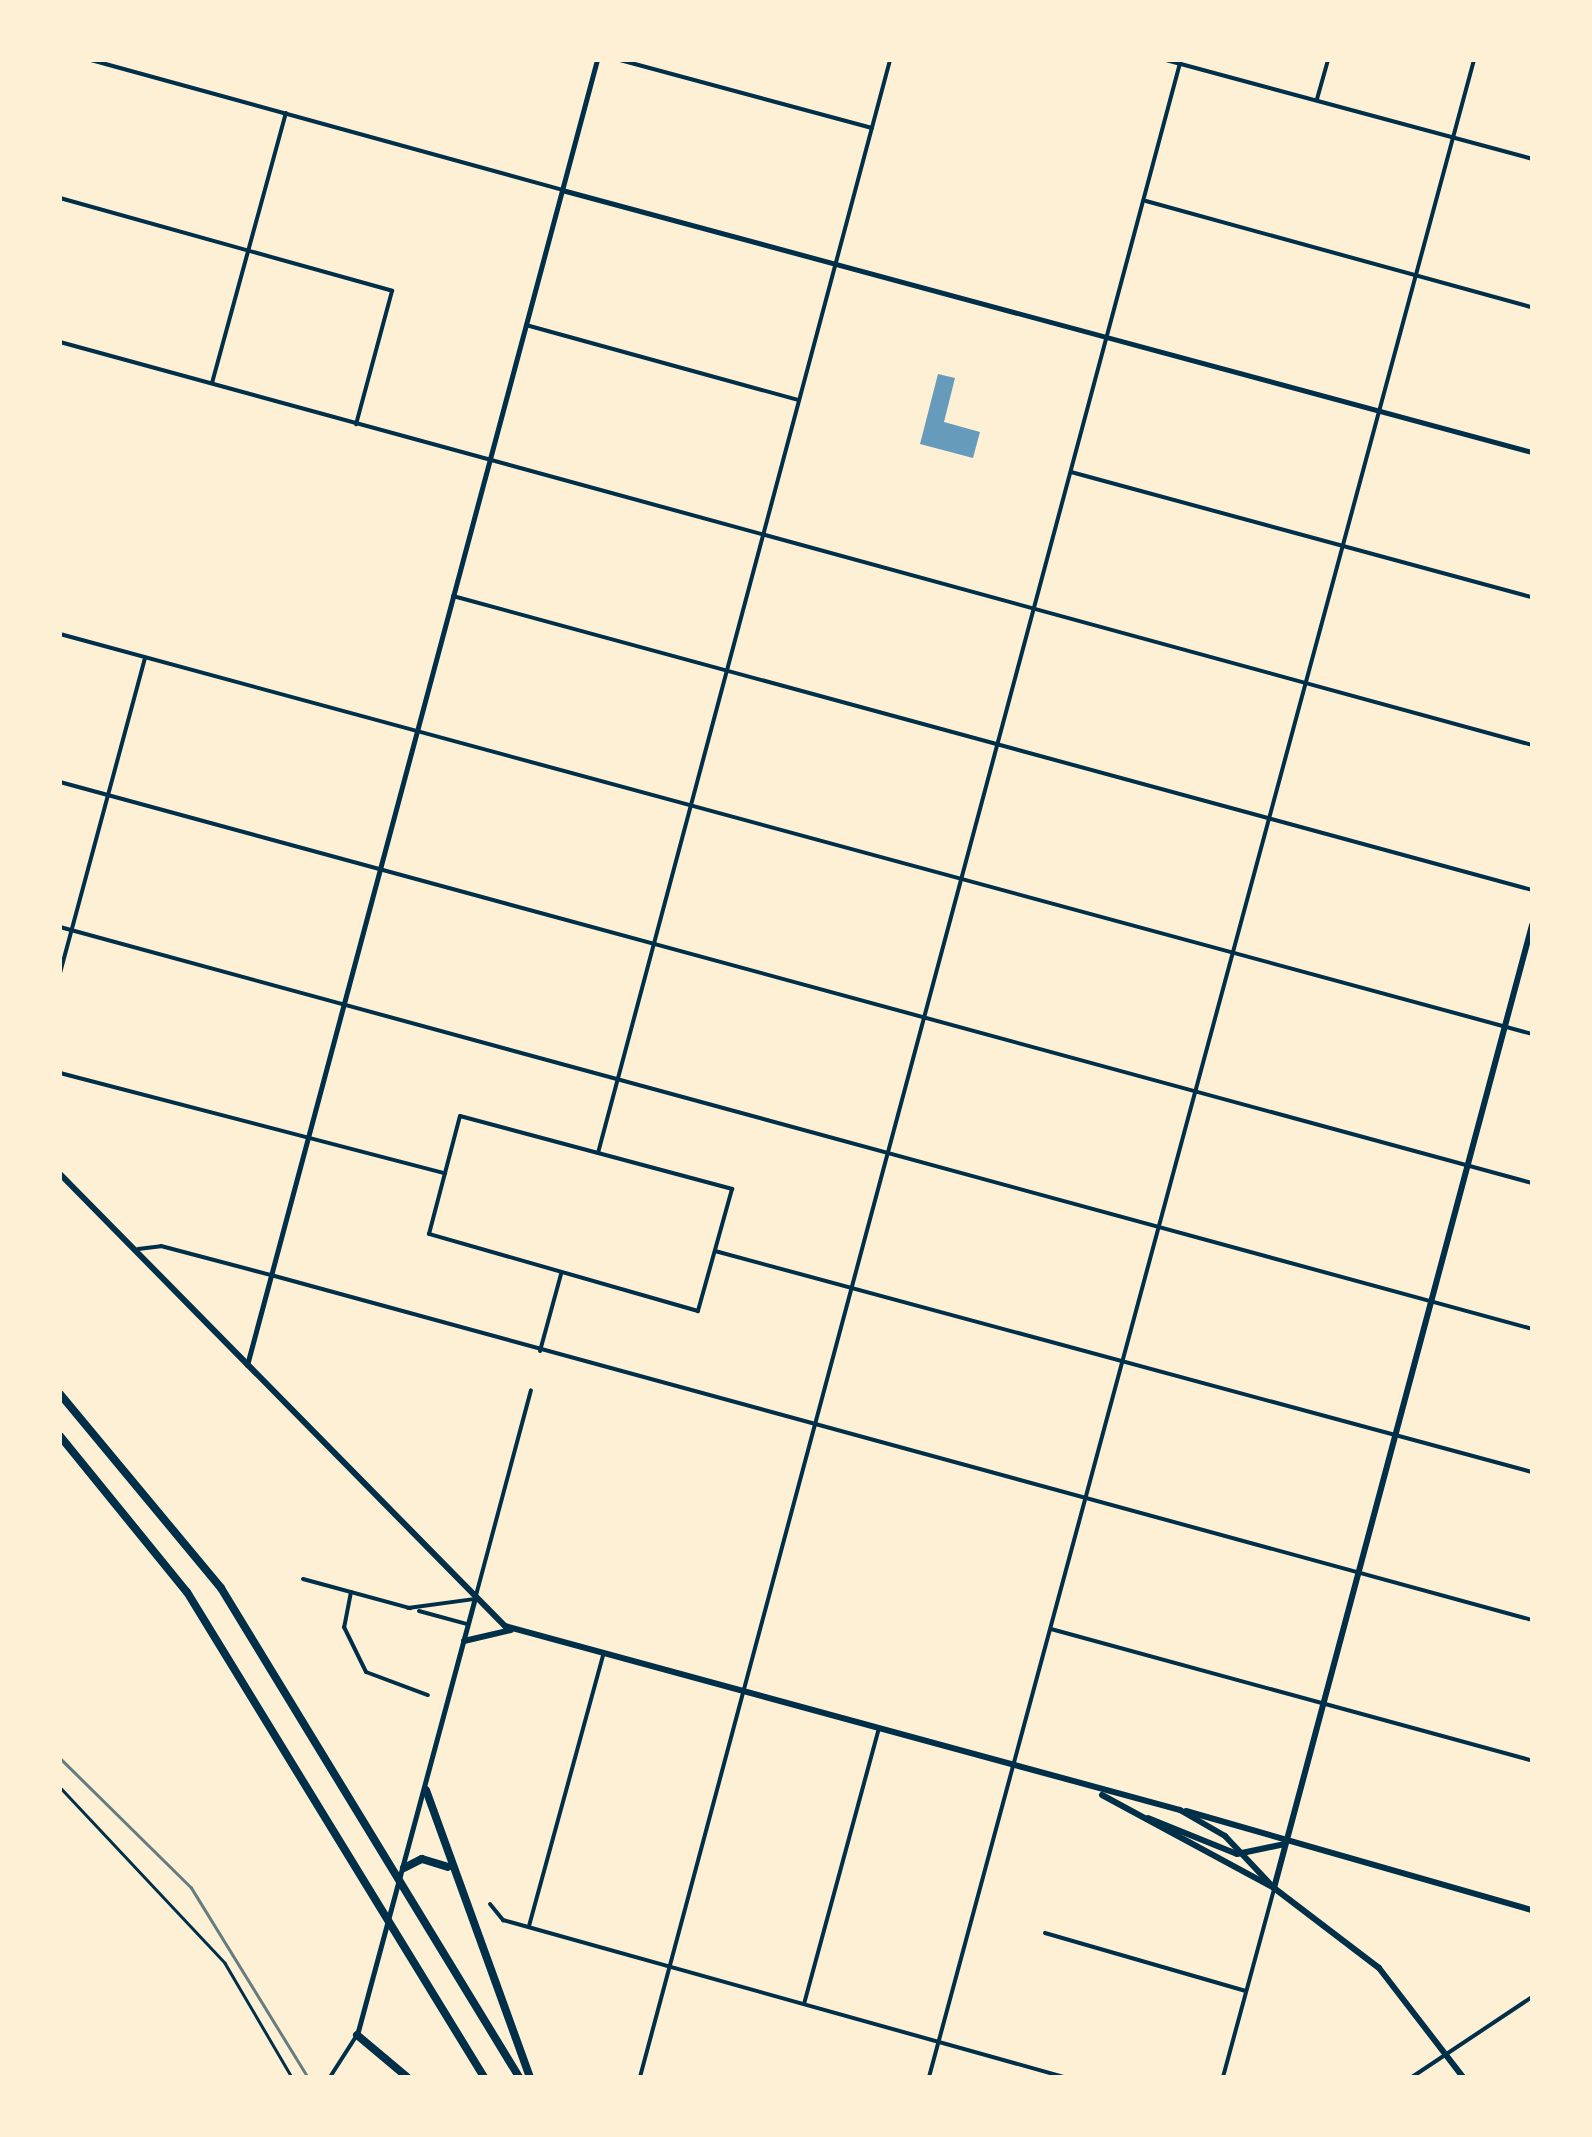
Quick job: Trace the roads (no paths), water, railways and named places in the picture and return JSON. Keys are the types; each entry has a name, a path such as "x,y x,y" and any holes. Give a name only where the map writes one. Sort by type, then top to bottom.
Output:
{"highway":[{"path":"60,1394 192,1546 519,2077"},
{"path":"60,1436 188,1592 484,2077"},
{"path":"426,1790 530,2077"},
{"path":"404,1868 430,1859 452,1870"},
{"path":"356,2035 408,2077"}],"main road":[{"path":"1274,1888 1532,924"},
{"path":"60,1174 474,1599 514,1630 1097,1792 1180,1810 1286,1844 1532,1910"},
{"path":"464,1641 514,1630"},
{"path":"1097,1792 1274,1888 1379,1968 1463,2077"},
{"path":"1180,1810 1244,1855 1274,1888"},
{"path":"1148,1818 1244,1855 1286,1844"}],"street":[{"path":"91,60 1532,452"},
{"path":"246,1366 597,60"},
{"path":"620,60 872,128"},
{"path":"598,1153 890,60"},
{"path":"1166,60 1317,98 1452,141 1532,160"},
{"path":"1317,98 1328,60"},
{"path":"929,2077 1474,60"},
{"path":"640,2077 1181,63"},
{"path":"212,383 286,113"},
{"path":"60,198 392,291 356,424"},
{"path":"1144,200 1532,307"},
{"path":"526,325 799,400"},
{"path":"60,342 1532,745"},
{"path":"1071,472 1532,597"},
{"path":"453,596 1532,890"},
{"path":"60,634 1532,1034"},
{"path":"60,973 145,658"},
{"path":"60,782 1532,1183"},
{"path":"60,927 1532,1329"},
{"path":"60,1073 445,1174"},
{"path":"460,1116 598,1153 732,1189 698,1310 429,1234 460,1116"},
{"path":"135,1252 161,1246 1532,1620"},
{"path":"715,1250 1532,1472"},
{"path":"540,1352 562,1272"},
{"path":"330,2077 356,2035 426,1790 531,1390"},
{"path":"303,1579 468,1624"},
{"path":"351,1592 344,1627 366,1672 428,1695"},
{"path":"408,1608 474,1599"},
{"path":"1051,1629 1532,1760"},
{"path":"529,1928 602,1656"},
{"path":"804,2004 878,1732"},
{"path":"1223,2077 1274,1888"},
{"path":"490,1904 503,1920 529,1928 1064,2077"},
{"path":"1045,1933 1246,1991"},
{"path":"1412,2077 1532,1998"}],"lane":[{"path":"60,1788 225,1962 292,2077"}],"water":[{"path":"938,374 955,378 944,422 980,432 973,458 920,444"}],"railway":[{"path":"60,1758 191,1887 308,2077"}]}
